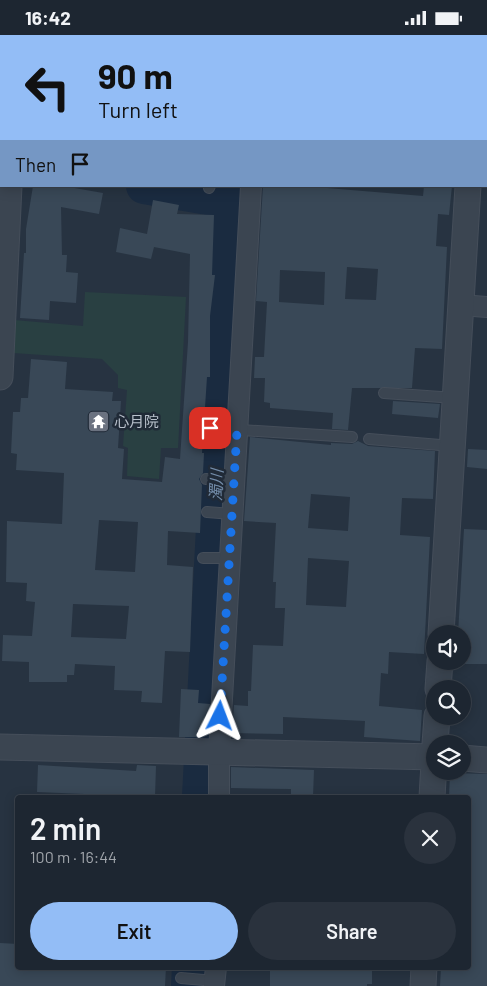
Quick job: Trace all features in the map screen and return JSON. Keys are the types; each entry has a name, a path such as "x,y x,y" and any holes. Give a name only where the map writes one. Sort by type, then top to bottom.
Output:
{"street":[{"path":"0,362 9,187"},
{"path":"219,795 221,645 243,251 251,187"},
{"path":"442,625 468,187"},
{"path":"461,305 487,307"},
{"path":"0,747 426,757"},
{"path":"471,759 487,760"},
{"path":"432,795 433,780"},
{"path":"424,970 424,986"}],"lane":[{"path":"384,393 456,398"},
{"path":"210,428 352,437"},
{"path":"369,439 452,446"},
{"path":"206,479 230,481"},
{"path":"207,512 228,514"},
{"path":"202,557 226,558"},
{"path":"181,978 212,979"}],"green space":[{"path":"85,292 186,297 178,448 161,448 159,479 127,476 128,448 123,446 127,390 118,388 118,375 102,359 13,353 14,320 83,326"}],"building":[{"path":"33,187 69,187 103,193 99,214 61,207 62,255 67,255 66,272 78,273 76,303 50,301 49,320 20,318 24,253 26,253 26,229"},
{"path":"263,187 315,187 423,196 424,187 452,187 449,215 438,214 436,246 447,247 442,349 415,348 412,388 352,388 348,430 332,429 333,413 270,408 270,403 264,402 265,378 254,378 255,357 264,357 267,302 256,301","holes":["347,267 378,269 376,300 345,299","280,270 325,272 324,305 279,302"]},
{"path":"153,200 179,205 177,214 214,215 212,275 215,275 210,316 210,377 207,377 202,453 204,453 203,473 199,479 202,485 200,533 168,531 167,565 193,567 190,652 165,651 162,703 141,702 142,691 114,690 115,666 75,664 74,675 67,675 67,682 29,682 29,662 2,661 3,635 32,636 35,602 26,601 27,583 6,582 7,521 62,524 64,473 16,470 17,454 11,453 13,412 20,412 21,398 28,398 31,359 67,362 65,389 113,392 112,401 121,401 118,448 124,449 122,479 162,482 165,457 180,459 188,342 190,254 154,247 151,259 116,252 120,228 147,234","holes":["99,520 138,522 135,572 95,570","73,604 129,606 126,639 71,637"]},
{"path":"393,401 440,404 438,418 392,414"},
{"path":"250,437 331,445 331,443 352,444 358,441 368,446 435,451 433,499 402,498 400,535 430,537 424,654 389,652 388,674 381,673 379,706 422,710 420,741 364,737 365,721 283,717 283,734 232,733 234,705 248,706 248,691 251,691 253,645 283,646 285,608 275,608 276,582 273,582 276,523 244,521","holes":["311,494 350,497 348,531 308,528","308,558 349,561 346,607 306,605"]},
{"path":"468,449 487,450 487,469 467,467"},
{"path":"464,529 487,530 487,664 471,664 471,625 459,625"},
{"path":"181,689 199,690 198,703 210,704 208,731 197,731 197,737 179,737"},
{"path":"38,765 136,771 137,765 156,766 155,795 37,792"},
{"path":"231,767 314,770 313,795 291,795 291,789 231,788"},
{"path":"471,774 487,774 487,986 440,986 441,970 471,970 471,795 449,795 450,780 471,780"},
{"path":"0,943 15,944 15,970 166,970 165,986 0,986"},
{"path":"270,970 372,970 372,984 367,984 367,986 270,986"}],"waterway":[{"name":"濁川","path":"150,187 231,201 200,795"},
{"name":"濁川","path":"189,986 190,970"}],"place":[{"name":"心月院","path":"98,422"}],"route":[{"path":"210,428 237,430 220,716"}]}
